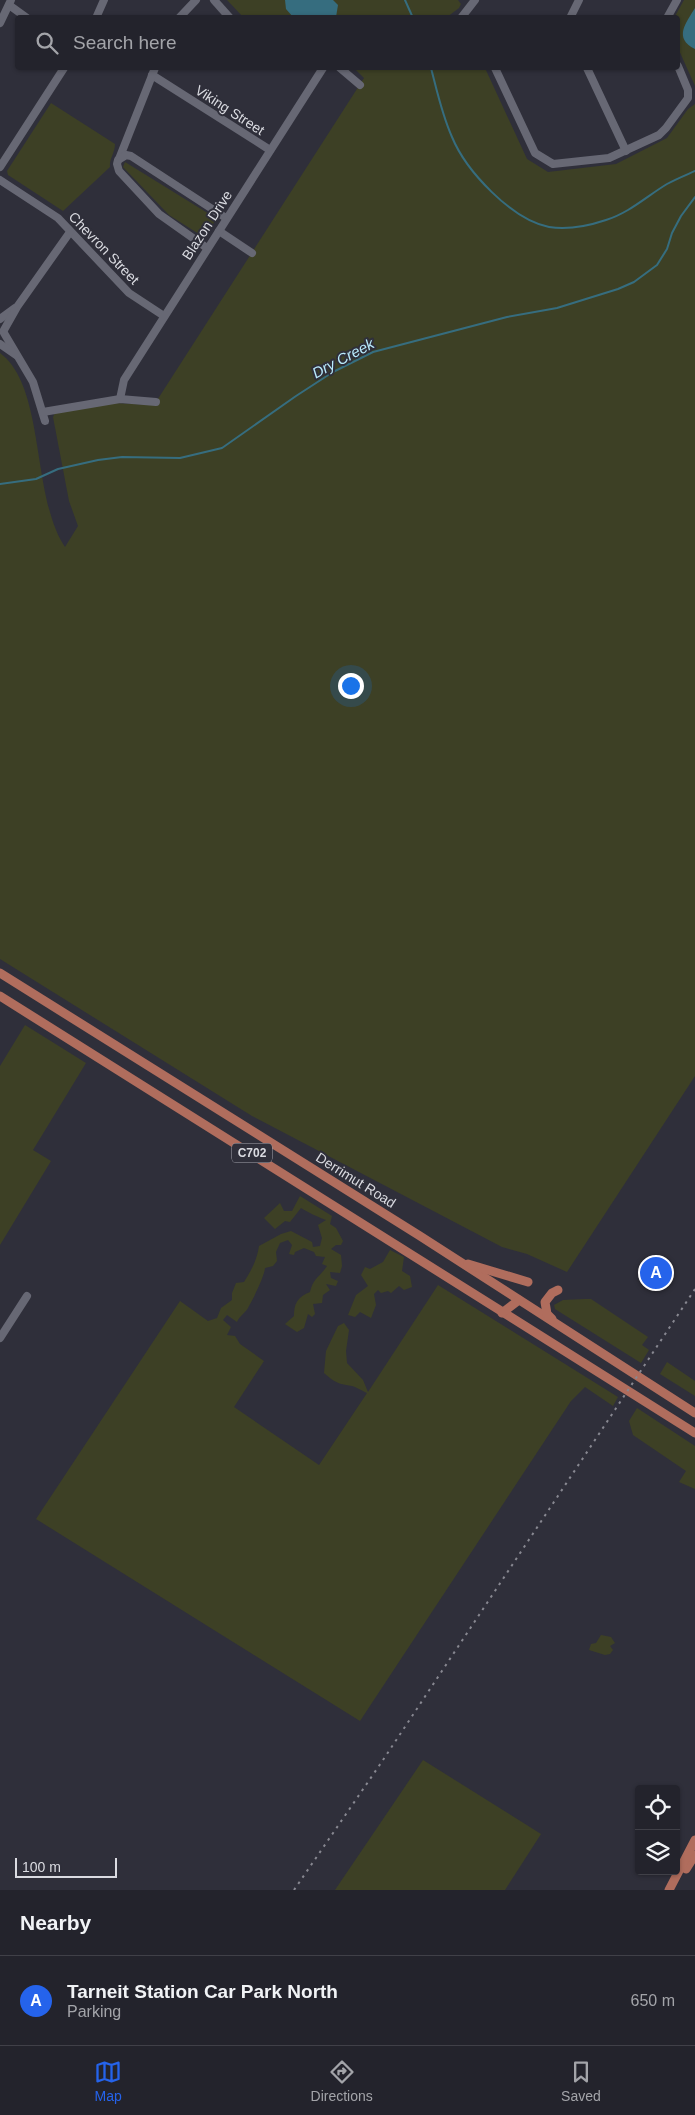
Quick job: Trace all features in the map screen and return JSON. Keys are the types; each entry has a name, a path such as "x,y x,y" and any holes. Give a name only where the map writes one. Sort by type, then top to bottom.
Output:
{"main road":[{"name":"Derrimut Road","path":"0,973 460,1262 695,1413"},
{"name":"C702","path":"0,996 695,1433"},
{"path":"460,1262 528,1282"},
{"path":"556,1323 547,1314 544,1306 552,1293 558,1290"},
{"path":"502,1313 510,1294"},
{"path":"502,1313 518,1300"},
{"path":"670,1890 695,1840"},
{"path":"670,1890 694,1859"}],"street":[{"path":"97,15 104,0"},
{"path":"182,15 196,0"},
{"path":"214,0 227,15"},
{"path":"465,15 475,0"},
{"path":"572,15 579,0"},
{"path":"669,15 677,0"},
{"path":"0,23 10,3 24,15"},
{"path":"0,167 63,70"},
{"name":"Blazon Drive","path":"120,399 124,380 322,70"},
{"path":"342,70 360,85"},
{"path":"496,70 532,148 538,156 553,164 608,158 658,135 666,128 686,102 689,94 680,70"},
{"path":"588,70 626,151"},
{"path":"123,157 125,140 154,71"},
{"name":"Viking Street","path":"154,71 270,150"},
{"path":"125,140 123,157 117,164 119,171 158,214 207,248"},
{"path":"123,157 226,218"},
{"name":"Chevron Street","path":"0,180 58,218 129,293 164,316"},
{"path":"218,231 252,253"},
{"path":"17,356 0,343 3,330 70,232"},
{"path":"0,319 17,307"},
{"path":"3,330 33,382 45,421"},
{"path":"43,412 120,399 156,402"},
{"path":"2,1332 27,1296"}],"green space":[{"path":"227,0 458,0 461,4 450,15 241,15"},
{"path":"684,0 695,0 695,86 680,52 680,15 676,15"},
{"path":"356,70 486,70 527,159 548,172 616,164 667,138 688,109 695,104 695,1076 567,1272 527,1254 502,1247 252,1116 0,959 0,353 15,369 25,391 32,416 47,500 54,526 65,547 78,526 69,501 53,417 55,413 112,403 154,405 364,78"},
{"path":"51,103 115,144 110,167 63,211 8,175 7,171"},
{"path":"125,162 214,217 215,221 206,235 202,236 169,215 123,167"},
{"path":"25,1025 86,1063 33,1150 51,1161 0,1245 0,1066"},
{"path":"300,1196 332,1216 330,1224 336,1228 343,1241 341,1245 336,1245 331,1249 341,1255 342,1266 340,1273 330,1272 331,1278 338,1281 336,1286 326,1284 330,1290 323,1295 322,1303 313,1304 315,1314 312,1317 308,1314 304,1328 297,1332 285,1324 294,1316 297,1301 310,1292 311,1287 327,1266 322,1264 325,1257 316,1256 314,1252 304,1248 295,1252 294,1255 289,1254 292,1245 288,1240 280,1243 276,1252 277,1261 273,1266 265,1268 261,1282 248,1308 237,1322 227,1315 223,1320 231,1327 227,1335 235,1336 240,1344 264,1361 234,1407 319,1465 367,1393 337,1382 324,1373 326,1351 338,1326 344,1323 349,1330 346,1351 347,1363 363,1380 368,1392 438,1285 618,1397 613,1406 585,1387 571,1401 360,1721 36,1519 180,1301 208,1321 217,1318 221,1308 232,1300 232,1293 236,1283 244,1282 249,1274 259,1246 281,1234 291,1231 312,1242 313,1247 320,1246 322,1238 318,1225 326,1220 301,1208 290,1222 285,1221 275,1229 264,1218 280,1203 284,1211 292,1211"},
{"path":"390,1250 404,1257 402,1271 410,1276 412,1287 404,1290 399,1286 391,1293 388,1291 381,1293 378,1290 374,1294 376,1305 371,1318 360,1312 355,1317 348,1315 356,1295 368,1286 361,1275 365,1267 370,1269 383,1262"},
{"path":"591,1299 648,1337 642,1345 649,1350 641,1363 555,1309 554,1305 563,1300"},
{"path":"667,1362 695,1381 695,1396 660,1374"},
{"path":"637,1408 695,1446 695,1489 679,1482 686,1471 633,1435 629,1421"},
{"path":"601,1635 611,1637 615,1643 610,1646 613,1650 610,1654 605,1655 589,1650 591,1644 596,1643"},
{"path":"423,1760 541,1834 505,1890 335,1890"}],"water":[{"path":"285,0 333,0 338,5 336,15 291,15 286,9"},
{"path":"695,8 695,49 684,40 683,30"}],"waterway":[{"path":"405,0 412,15"},
{"path":"432,70 448,129 468,164 492,192 520,215 535,223 549,227 570,228 606,220 630,209 667,184 695,171"},
{"name":"Dry Creek","path":"0,484 36,479 58,469 98,460 122,457 180,458 222,448 333,372 373,352 507,317 557,308 618,289 634,282 657,265 667,249 672,233 681,216 695,197"}],"railway":[{"path":"294,1890 381,1763 695,1289"}],"place":[{"name":"Tarneit Station Car Park North","path":"656,1273"}]}
